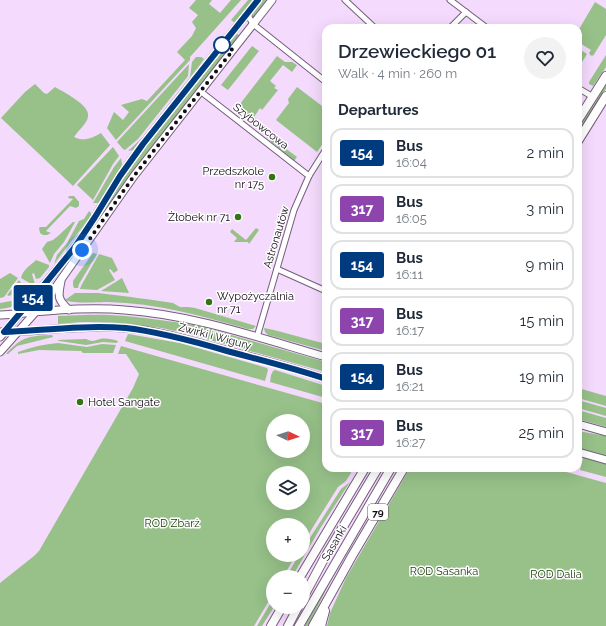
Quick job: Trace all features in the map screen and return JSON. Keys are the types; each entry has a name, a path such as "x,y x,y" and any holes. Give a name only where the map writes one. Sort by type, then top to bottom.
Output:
{"main road":[{"path":"582,114 606,76"},
{"path":"582,135 606,96"},
{"path":"304,570 363,472"},
{"name":"Sasanki","path":"310,585 376,472"},
{"name":"Sasanki","path":"299,626 389,472"},
{"name":"79","path":"322,626 328,601 352,556 402,472"},
{"path":"314,626 328,601"},
{"path":"271,626 278,614"},
{"path":"288,626 294,614"}],"street":[{"path":"1,334 20,314 75,247 126,167 143,144 258,0"},
{"path":"0,352 61,281 130,182 272,0"},
{"path":"345,0 371,24"},
{"path":"450,0 482,24"},
{"path":"249,11 249,17 253,24 322,79"},
{"path":"454,24 466,12"},
{"path":"582,90 593,97"},
{"name":"Szybowcowa","path":"200,91 309,176"},
{"name":"Astronautów","path":"257,337 294,210 309,176 322,155"},
{"path":"277,269 322,289"},
{"path":"61,281 59,297 69,310"},
{"name":"Żwirki i Wigury","path":"0,315 105,308 158,314 197,321 322,356"},
{"name":"Żwirki i Wigury","path":"1,334 18,331 91,327 125,328 148,331 171,335 322,378"},
{"path":"582,425 606,432"},
{"path":"582,453 606,460"}],"green space":[{"path":"196,0 212,0 209,4 220,13 231,0 241,0 190,57 190,60 116,140 107,128 114,112 123,120 129,112 121,105 142,99 147,101 185,60 177,52 192,36 196,28 192,22 198,15 189,8"},
{"path":"248,0 253,0 235,23 231,20"},
{"path":"263,0 268,0 253,19 252,17 254,11"},
{"path":"595,2 606,9 606,35 593,56 589,53 591,50 582,44 582,24"},
{"path":"236,33 240,36 109,206 105,208 119,185 151,140"},
{"path":"252,46 259,51 228,90 221,85"},
{"path":"582,51 587,54 582,62"},
{"path":"606,55 606,67 593,86 589,84 589,82"},
{"path":"277,56 285,62 292,62 297,65 292,72 283,65 270,81 276,86 274,88 278,90 262,110 260,108 254,117 258,121 256,123 237,108"},
{"path":"196,57 201,57 204,59 199,66 133,150 128,151 142,138 190,77 192,62"},
{"path":"189,64 188,76 138,139 125,150 123,149 117,142"},
{"path":"606,83 606,89 582,128 582,122"},
{"path":"35,84 47,94 55,87 76,99 88,112 88,117 84,125 74,137 85,139 101,133 110,145 73,186 1,118 25,92"},
{"path":"297,87 322,106 322,145 317,152 276,120 289,103 288,99"},
{"path":"271,137 283,147 281,150 269,140"},
{"path":"113,147 119,156 93,200 77,185"},
{"path":"285,148 297,157 294,161 282,151"},
{"path":"121,158 121,167 100,201 98,203 93,203 114,167"},
{"path":"69,196 74,196 79,202 79,206 76,208 70,206 46,231 51,233 43,235 40,233 39,228 46,227 73,199 68,198"},
{"path":"89,211 91,216 54,264 57,255 67,243 79,221 84,219"},
{"path":"73,222 75,222 64,242 54,254 50,263 42,249 47,242 53,240"},
{"path":"256,228 259,230 249,244 248,242 234,242 237,238 230,232 232,229 246,240"},
{"path":"93,253 97,254 78,288 74,288 73,281"},
{"path":"99,254 112,258 118,270 114,273 110,269 109,270 115,280 97,290 80,289 81,286"},
{"path":"36,260 49,265 49,267 40,278 36,279 34,273 32,274 35,284 33,285 21,278 25,270"},
{"path":"10,273 18,278 4,297 0,298 0,279"},
{"path":"122,278 129,293 101,291"},
{"path":"19,280 24,287 23,290 9,296 7,295"},
{"path":"32,292 18,304 0,309 0,303 11,301"},
{"path":"75,293 98,293 173,303 180,307 195,308 256,326 253,329 248,329 196,315 144,305 65,300"},
{"path":"105,315 136,317 203,327 322,361 322,371 185,333 161,328 119,323 82,322 58,324 58,316"},
{"path":"264,328 322,343 322,350 268,335"},
{"path":"128,334 180,343 267,368 268,370 265,381 125,341"},
{"path":"52,335 53,337 17,346 6,354 22,340 38,336"},
{"path":"86,339 90,341 107,339 118,341 117,343 103,342 86,345 57,340"},
{"path":"58,343 87,347 102,344 116,345 113,353 83,353 81,351 39,350 18,354 18,352 33,347"},
{"name":"ROD Zbarż","path":"121,346 322,403 322,472 352,472 346,481 338,487 310,532 310,518 266,518 266,562 292,562 287,570 266,570 266,606 254,626 0,626 0,583 39,551 133,388 139,374 126,354 118,354"},
{"path":"275,370 322,385 322,397 270,382 273,371"},
{"path":"582,389 606,396 606,406 582,399"},
{"path":"582,401 606,408 606,416 582,409"},
{"path":"582,411 606,418 606,427 582,420"},
{"path":"582,432 606,436 606,456 582,449"},
{"path":"583,458 606,464 606,477 582,471"},
{"path":"408,472 566,472 606,483 606,626 327,626 330,613 346,578"},
{"path":"350,482 310,546 310,538 341,489"},
{"path":"295,562 301,562 296,570 290,570"},
{"path":"329,582 308,626 304,626"},
{"path":"266,611 266,614 270,614 262,626 257,626"}],"bus line":[{"name":"154","path":"258,0 143,144 120,176 75,247 4,332 91,327 125,328 148,331 171,335 322,378"}],"place":[{"name":"Przedszkole nr 175","path":"272,177"},
{"name":"Żłobek nr 71","path":"238,217"},
{"name":"Wypożyczalnia nr 71","path":"209,302"},
{"name":"Hotel Sangate","path":"80,402"}],"route":[{"path":"82,250 134,176 233,50 222,45"}],"park label":[{"name":"ROD Sasanka","path":"444,571"},
{"name":"ROD Dalia","path":"556,574"}]}
